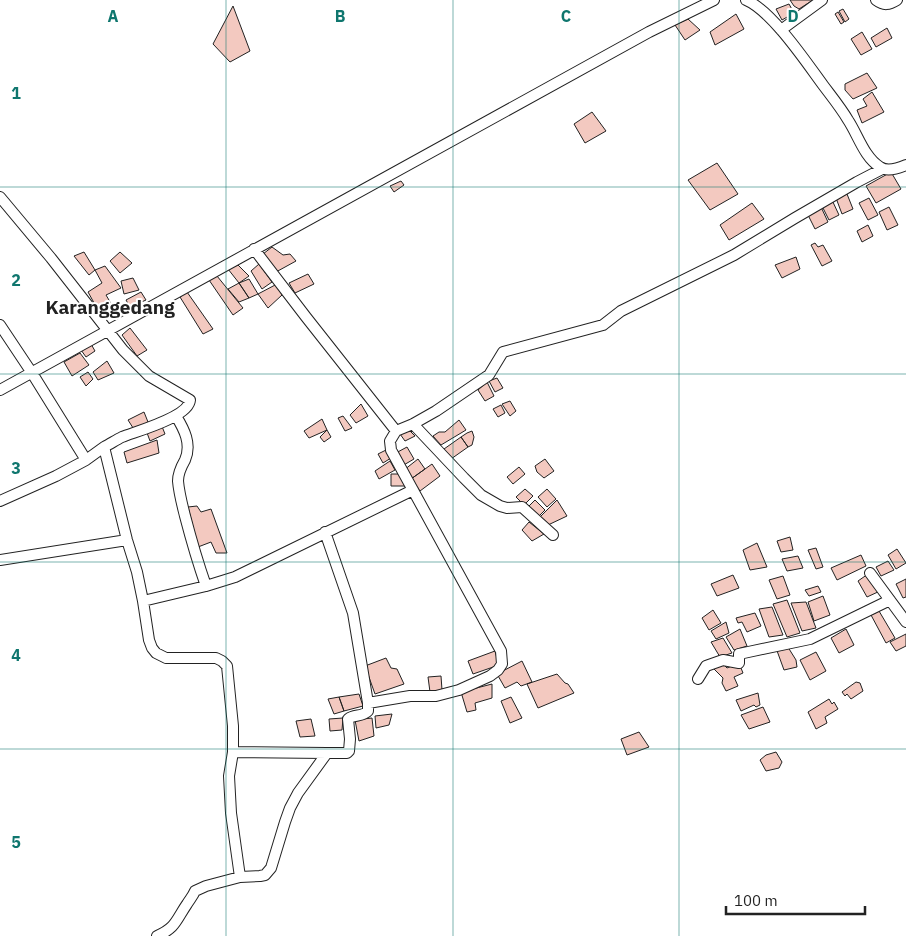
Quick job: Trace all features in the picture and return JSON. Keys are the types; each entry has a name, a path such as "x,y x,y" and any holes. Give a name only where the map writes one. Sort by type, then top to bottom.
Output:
{"street":[{"path":"0,390 649,32 714,0"},
{"path":"746,0 766,14 803,57 849,120 867,154 882,169"},
{"path":"780,30 822,0"},
{"path":"876,0 886,5 897,0"},
{"path":"368,703 410,696 436,696 459,690 490,676 502,664 501,651 390,450 390,441 396,431 436,411 488,375 503,352 603,325 621,310 734,255 882,169 897,169 906,165"},
{"path":"0,197 51,258 123,350 149,376 190,400 190,404 176,416 122,437 86,460 0,501"},
{"path":"254,249 396,431"},
{"path":"0,325 86,460"},
{"path":"176,416 187,438 186,458 179,472 178,480 181,498 192,543 206,586"},
{"path":"413,424 481,495 500,506 507,508 522,507 553,535"},
{"path":"104,447 127,540 137,572 152,648 156,653 166,658 216,658 226,664 233,726 233,752 229,776 240,877"},
{"path":"143,601 206,586 234,577 413,490"},
{"path":"233,752 346,753 349,751 350,739 348,719 366,714 368,711 353,613 326,532"},
{"path":"0,560 127,540"},
{"path":"870,573 906,622"},
{"path":"698,679 706,666 722,660 739,663 739,654 810,639 890,600"},
{"path":"157,936 172,927 193,897 195,890 240,877 260,876 269,871 290,808 298,793 327,753"}],"building":[{"path":"790,0 813,0 799,9"},
{"path":"789,4 794,13 782,20 776,9"},
{"path":"233,6 250,51 230,62 213,44"},
{"path":"843,9 849,19 845,22 839,11"},
{"path":"838,12 844,22 841,24 835,14"},
{"path":"736,14 744,29 715,45 710,32"},
{"path":"688,19 700,30 685,40 675,25"},
{"path":"887,28 892,38 876,47 871,38"},
{"path":"862,32 872,49 861,55 851,39"},
{"path":"867,73 877,88 853,99 845,90 845,84"},
{"path":"872,92 884,112 862,123 857,110 867,106 863,99"},
{"path":"592,112 606,131 585,143 574,124"},
{"path":"717,163 738,194 710,210 688,180"},
{"path":"891,172 901,189 876,203 866,186"},
{"path":"401,181 404,185 394,192 390,186"},
{"path":"847,194 853,209 842,214 836,198"},
{"path":"869,198 878,215 868,220 859,203"},
{"path":"832,200 839,215 829,220 822,206"},
{"path":"752,203 764,219 729,240 720,225"},
{"path":"821,207 828,222 815,229 807,213"},
{"path":"889,207 898,225 887,230 879,212"},
{"path":"868,225 873,236 862,242 857,231"},
{"path":"815,243 818,247 823,245 832,261 822,266 811,245"},
{"path":"272,247 283,255 290,254 296,261 276,272 263,254"},
{"path":"84,252 95,270 89,275 74,256"},
{"path":"120,252 132,263 120,273 110,261"},
{"path":"796,257 800,269 782,278 775,265"},
{"path":"259,264 272,282 262,289 251,271"},
{"path":"238,265 249,276 239,283 228,269"},
{"path":"105,266 121,288 106,295 116,312 103,319 88,292 102,283 95,270"},
{"path":"308,274 314,284 295,293 289,283"},
{"path":"217,276 243,308 233,315 209,280"},
{"path":"133,278 139,290 124,294 121,281"},
{"path":"249,279 258,294 249,298 239,283"},
{"path":"239,283 249,298 239,302 228,289"},
{"path":"277,284 282,295 268,308 258,294"},
{"path":"141,292 146,300 130,307 126,300"},
{"path":"187,292 213,329 203,334 180,297"},
{"path":"130,328 147,350 137,356 122,335"},
{"path":"91,344 95,351 86,357 81,350"},
{"path":"80,353 89,365 72,376 64,362"},
{"path":"107,361 114,373 98,380 93,372"},
{"path":"88,372 93,379 86,386 80,377"},
{"path":"497,378 503,388 495,392 489,381"},
{"path":"487,382 494,396 485,401 478,390"},
{"path":"510,401 516,411 510,416 502,404"},
{"path":"361,404 368,416 356,423 350,415"},
{"path":"501,405 505,413 498,417 493,409"},
{"path":"144,412 148,422 135,431 128,420"},
{"path":"343,416 352,428 345,431 338,418"},
{"path":"322,419 327,430 309,438 304,431"},
{"path":"459,420 466,430 441,445 433,436 439,432 445,432"},
{"path":"161,424 165,434 150,441 146,430"},
{"path":"408,429 415,436 405,441 400,434"},
{"path":"327,430 331,437 324,442 320,437"},
{"path":"472,431 474,437 472,445 468,447 461,437"},
{"path":"461,437 468,447 451,459 444,449"},
{"path":"157,440 159,453 127,463 124,452"},
{"path":"407,447 414,459 402,466 394,454"},
{"path":"386,450 391,458 383,463 378,454"},
{"path":"418,459 425,469 411,479 404,470"},
{"path":"545,459 554,471 544,478 537,472 535,466"},
{"path":"390,461 395,470 379,479 375,471"},
{"path":"432,464 440,476 420,491 411,479"},
{"path":"519,467 525,474 513,484 507,477"},
{"path":"391,474 402,474 405,486 391,486"},
{"path":"525,489 533,496 524,505 516,497"},
{"path":"547,489 556,499 547,507 538,497"},
{"path":"535,500 545,510 538,517 528,507"},
{"path":"557,500 567,516 548,525 540,517"},
{"path":"197,506 201,512 211,509 227,553 216,553 211,542 198,547 188,507"},
{"path":"529,522 544,534 532,541 522,530"},
{"path":"790,537 793,550 781,552 777,541"},
{"path":"757,543 767,567 750,570 743,550"},
{"path":"816,548 823,567 816,569 808,550"},
{"path":"897,549 906,563 896,569 888,555"},
{"path":"861,555 866,566 837,580 831,568"},
{"path":"798,556 803,568 787,571 782,559"},
{"path":"888,561 894,570 881,576 876,567"},
{"path":"868,574 880,591 867,597 858,581"},
{"path":"733,575 739,588 717,596 711,584"},
{"path":"783,576 790,595 777,599 769,580"},
{"path":"906,579 906,597 903,598 896,584"},
{"path":"818,586 821,592 809,596 805,590"},
{"path":"823,596 830,615 814,621 808,602"},
{"path":"787,600 800,633 787,637 773,604"},
{"path":"806,602 816,628 802,631 791,603"},
{"path":"772,607 783,635 769,637 759,609"},
{"path":"713,610 721,623 709,630 702,618"},
{"path":"879,611 895,638 886,643 871,615"},
{"path":"755,613 761,626 747,632 742,622 738,623 736,618"},
{"path":"726,622 729,633 716,639 711,631"},
{"path":"740,629 747,646 734,650 726,637"},
{"path":"846,629 854,645 839,653 831,638"},
{"path":"906,634 906,646 896,651 890,642"},
{"path":"723,638 732,653 720,657 711,642"},
{"path":"786,644 796,660 797,667 784,670 776,648"},
{"path":"495,651 499,665 473,674 468,661"},
{"path":"816,652 826,671 810,680 800,660"},
{"path":"386,658 391,668 397,669 404,684 375,694 365,666"},
{"path":"522,661 532,682 521,686 517,682 505,688 497,674"},
{"path":"739,663 743,673 734,677 738,686 726,691 722,683 723,678 713,668 723,664 727,668"},
{"path":"557,674 568,684 574,693 538,708 527,684"},
{"path":"441,676 442,690 430,692 428,677"},
{"path":"856,682 860,683 863,691 851,699 847,694 845,696 842,692"},
{"path":"492,684 492,698 475,703 476,710 467,712 461,692"},
{"path":"758,693 760,705 756,707 754,705 741,711 736,700"},
{"path":"359,694 363,706 344,711 339,697"},
{"path":"339,697 344,711 334,714 328,699"},
{"path":"511,697 522,718 510,723 501,701"},
{"path":"829,699 832,704 834,702 838,709 825,717 827,723 816,729 808,712"},
{"path":"763,707 770,722 749,729 741,715"},
{"path":"392,714 389,725 376,728 375,716"},
{"path":"343,718 342,730 330,731 329,719"},
{"path":"372,718 374,736 359,741 355,720"},
{"path":"311,719 315,736 300,737 296,721"},
{"path":"639,732 649,747 627,755 621,739"},
{"path":"776,752 782,762 779,768 766,771 760,760 766,755"}],"district":[{"name":"Karanggedang","path":"110,307"}]}
